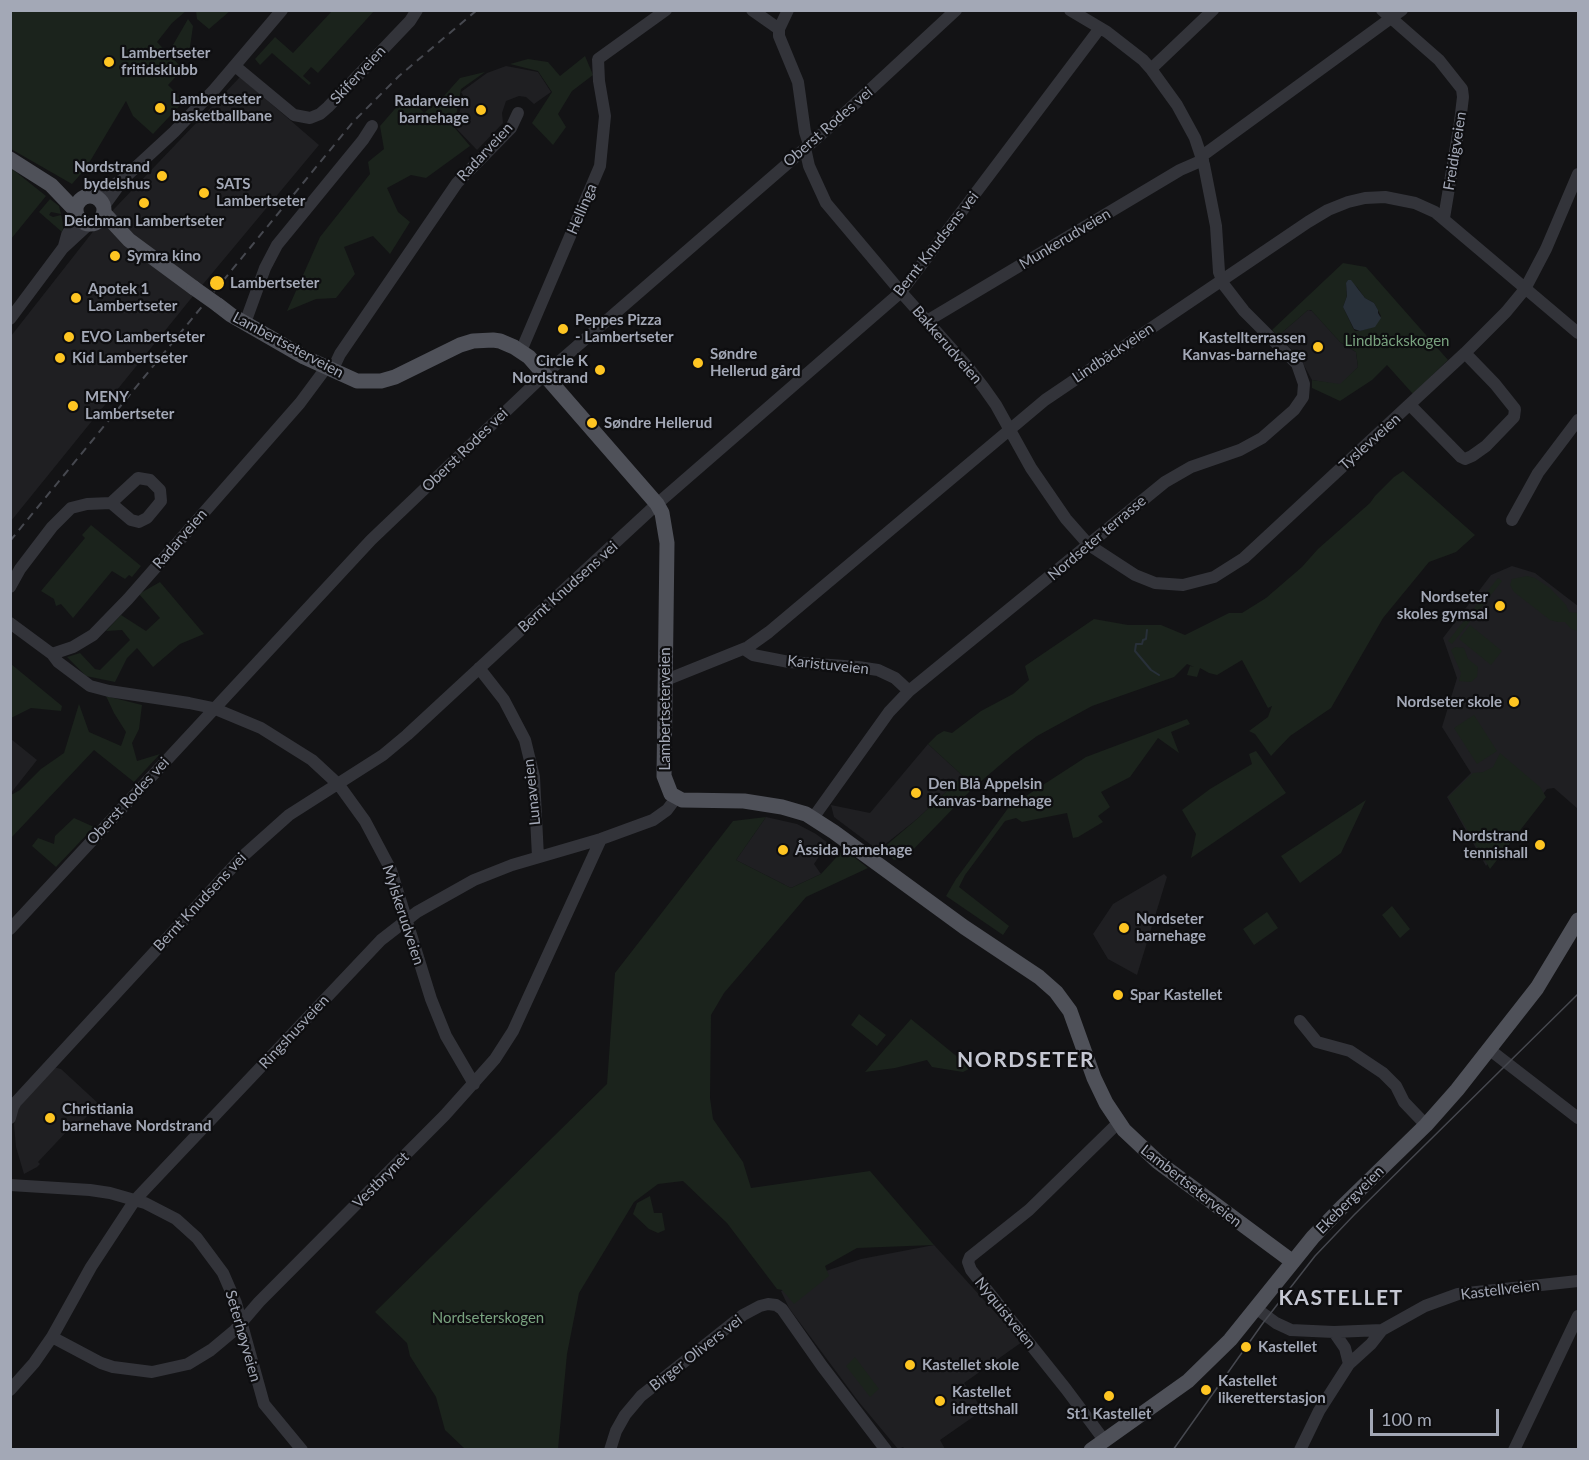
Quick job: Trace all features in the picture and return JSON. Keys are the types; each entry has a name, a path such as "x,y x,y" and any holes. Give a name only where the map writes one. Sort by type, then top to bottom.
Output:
{"main road":[{"name":"Lambertseterveien","path":"10,159 123,234 245,323 329,369 357,381 381,381 395,377 460,345 473,341 493,340 521,351 545,374 657,504 662,513 667,536 664,776 669,789 676,798 690,801 737,801 765,804 786,808 813,818 964,927 1049,984 1070,1011 1094,1078 1118,1123 1158,1162 1293,1262"},
{"name":"Ekebergveien","path":"1098,1445 1198,1373 1230,1340 1338,1210 1426,1125 1490,1050 1543,978 1578,920"}],"street":[{"path":"10,320 63,248 68,235 90,211 192,114 282,10"},
{"name":"Skiferveien","path":"235,66 294,116 310,118 320,114 328,107 410,21 417,10"},
{"name":"Hellinga","path":"521,351 600,165 605,116 598,59 666,10"},
{"path":"752,10 779,29 788,10"},
{"name":"Oberst Rodes vei","path":"10,928 347,563 545,374 807,146 956,10"},
{"path":"1070,10 1118,40 1151,69 1180,110 1195,138 1202,158 1212,200 1219,272 1222,279"},
{"path":"1151,69 1212,10"},
{"name":"Munkerudveien","path":"927,321 1202,158 1392,13"},
{"name":"Freidigveien","path":"1392,13 1439,60 1459,84 1463,94 1444,218"},
{"name":"Bernt Knudsens vei","path":"11,1110 242,857 289,815 383,755 657,504 901,292 1100,28"},
{"name":"Bakkerudveien","path":"779,29 779,36 798,82 809,166 826,203 984,388 1031,468 1089,545"},
{"name":"Radarveien","path":"52,654 88,639 111,618 300,403 340,354 457,183 511,128 518,113"},
{"path":"245,323 262,275 277,245 372,126"},
{"name":"Tyslevveien","path":"1089,545 1135,576 1155,583 1183,585 1214,577 1244,558 1466,353 1506,312 1525,289 1559,222 1578,174"},
{"name":"Lindbäckveien","path":"666,680 744,649 769,632 1045,400 1328,210 1356,200 1385,197 1416,203 1444,218 1578,333"},
{"name":"Nordseter terrasse","path":"813,818 889,712 909,691 1172,477 1191,467 1240,450 1262,438 1294,410 1303,397 1304,384 1297,364 1244,311 1222,279"},
{"path":"1410,405 1461,457 1465,459 1472,456 1486,446 1514,417 1515,409 1466,353"},
{"path":"1512,520 1538,472 1578,420"},
{"path":"10,587 20,569 64,514 78,506 111,503"},
{"path":"10,623 52,654"},
{"name":"Karistuveien","path":"744,649 753,655 789,662 878,670 895,678 909,691"},
{"name":"Mylskerudveien","path":"52,654 58,662 90,686 213,708 261,728 282,739 312,760 339,785 364,821 385,858 398,887 430,999 446,1036 474,1084"},
{"name":"Lunaveien","path":"479,668 504,700 525,740 534,777 538,857"},
{"name":"Ringshusveien","path":"10,1390 52,1337 91,1267 135,1200 370,951 407,919 434,901 474,880 653,820 668,810 676,798"},
{"name":"Vestbrynet","path":"52,1337 113,1368 153,1372 188,1364 219,1344 474,1084 495,1059 513,1031 601,839"},
{"path":"1300,1021 1317,1042 1350,1051 1383,1073 1395,1086 1404,1102 1426,1125"},
{"path":"1490,1050 1578,1118"},
{"name":"Nyquistveien","path":"1098,1445 1066,1389 971,1270 968,1262 970,1257 1029,1210 1118,1123"},
{"name":"Seterhøyveien","path":"10,1185 90,1190 135,1200 163,1211 197,1238 223,1273 243,1322 257,1386 264,1404 302,1449"},
{"name":"Kastellveien","path":"1257,1309 1276,1323 1292,1330 1334,1332 1382,1330 1425,1306 1458,1294 1578,1281"},
{"name":"Birger Olivers vei","path":"610,1449 625,1415 641,1396 734,1322 760,1306 768,1304 782,1309 822,1366 886,1449"},
{"path":"1514,1449 1575,1327 1578,1316"},
{"path":"1300,1449 1319,1411 1348,1364 1371,1344 1382,1330"},
{"path":"1334,1332 1345,1348 1348,1364"}],"shaded area":[{"name":"Radarveien barnehage","path":"506,66 538,72 551,92 534,104 526,97 519,96 506,101 502,113 503,123 477,150 455,127 464,97 461,92 487,73"},
{"path":"240,77 319,145 11,521 11,336 95,229"},
{"path":"1351,280 1365,298 1374,303 1381,318 1375,327 1360,331 1354,329 1343,307 1347,296 1346,283"},
{"name":"Kastellterrassen Kanvas-barnehage","path":"1308,310 1312,311 1340,342 1356,352 1358,367 1340,385 1312,380 1300,358 1278,336"},
{"name":"Nordseter skole","path":"1512,566 1535,573 1578,606 1578,809 1554,788 1547,789 1486,866 1447,797 1471,773 1442,727 1457,678 1443,638 1491,575"},
{"path":"11,739 37,760 11,793"},
{"name":"Den Blå Appelsin Kanvas-barnehage","path":"928,744 963,776 917,819 878,850 834,817 831,805 870,813"},
{"name":"Åssida barnehage","path":"766,817 797,824 828,843 814,864 821,874 791,888 736,860"},
{"name":"Nordseter barnehage","path":"1164,874 1167,877 1137,975 1108,959 1093,934 1113,904"},
{"name":"Christiania barnehave Nordstrand","path":"53,1067 61,1069 100,1105 72,1130 70,1128 38,1162 40,1164 37,1167 24,1174 16,1147 14,1125 16,1111"},
{"name":"Kastellet skole","path":"934,1245 1022,1342 964,1383 983,1410 940,1440 945,1449 905,1449 903,1447 898,1449 858,1401 789,1308 781,1291 826,1271 861,1259"}],"green space":[{"path":"11,10 186,11 172,23 157,42 183,69 168,85 184,101 153,134 133,116 126,101 86,168 72,184 11,149"},
{"path":"196,10 230,11 209,29 197,19"},
{"path":"332,11 374,11 318,73 311,67 303,76 311,83 309,85 272,53 260,65 255,59 275,37 293,53"},
{"path":"188,19 193,26 190,47 187,51 176,50 173,45"},
{"path":"585,56 593,75 572,91 558,114 566,127 553,145 532,123 552,92 538,71 510,64 528,59 548,62 560,76"},
{"path":"485,72 461,89 454,127 470,146 426,178 411,175 387,188 398,212 410,222 390,254 373,236 344,247 355,274 336,298 316,299 287,311 320,237 370,174 368,162 384,149 380,126 407,95 424,113 460,78"},
{"path":"11,168 46,196 11,239"},
{"path":"50,199 59,206 61,214 51,212 49,215 53,217 61,215 64,226 62,232 39,212"},
{"name":"Lindbäckskogen","path":"1343,263 1366,267 1448,360 1413,394 1387,365 1372,380 1340,401 1312,388 1312,380 1340,384 1358,367 1356,352 1340,342 1311,310 1308,310 1278,336 1272,330","holes":["1348,280 1365,298 1374,303 1381,316 1369,328 1360,331 1355,331 1343,307 1347,296"]},
{"path":"1403,471 1475,535 1456,552 1429,562 1383,618 1331,708 1290,736 1271,756 1255,734 1249,731 1268,717 1272,706 1268,708 1242,660 1217,675 1200,668 1197,677 1187,675 1190,666 1194,667 1187,664 1174,677 1092,706 1037,736 972,789 906,857 894,860 883,848 963,776 928,744 937,735 944,731 952,733 981,711 1013,694 1029,680 1025,666 1094,619 1128,625 1161,625 1185,635 1229,613 1242,613 1266,598 1302,567 1318,549"},
{"path":"91,525 141,566 132,577 129,575 125,579 112,571 73,618 61,604 56,606 54,599 41,591 85,538 82,535"},
{"path":"1527,576 1535,578 1550,588 1566,605 1569,612 1578,613 1578,631 1571,629 1565,622 1550,620 1514,592 1510,585 1512,579"},
{"path":"1498,578 1502,581 1452,644 1448,641"},
{"path":"160,582 204,634 180,644 153,667 137,648 127,658 115,682 86,676 67,657 80,653 95,669 100,670 130,640 122,630 106,631 121,615 146,631 160,618 139,594"},
{"path":"1470,625 1502,651 1491,665 1459,639"},
{"path":"1455,647 1464,648 1468,659 1478,667 1477,677 1471,682 1459,681 1461,673 1451,650"},
{"path":"11,664 62,706 61,711 31,708 11,718"},
{"path":"106,696 142,705 139,729 132,743 137,761 160,754 134,782 94,750 11,838 11,795 64,753 79,704 89,732 121,746 126,732"},
{"path":"1474,715 1497,751 1477,764 1454,728"},
{"path":"1187,719 1190,724 1171,732 1179,753 1158,738 1130,777 1101,792 1110,807 1098,816 1103,822 1078,837 1073,838 1067,813 1022,822 1016,818 1005,821 965,875 959,887 1009,926 1003,935 946,896 1009,807 1086,757"},
{"path":"1256,751 1286,793 1191,858 1196,834 1182,810 1210,789 1252,764 1249,754"},
{"path":"1500,753 1540,787 1546,797 1490,869 1448,797 1473,773 1483,772 1493,767"},
{"path":"1366,800 1341,853 1300,883 1281,856"},
{"name":"Nordseterskogen","path":"766,817 736,860 791,888 821,874 844,849 868,868 806,897 724,993 711,1015 710,1098 713,1119 743,1162 751,1188 870,1171 934,1245 857,1248 825,1266 829,1276 794,1304 782,1290 777,1289 727,1223 683,1181 658,1184 634,1202 579,1293 567,1354 558,1449 465,1449 445,1430 436,1397 410,1356 407,1343 375,1312 607,1084 615,973 733,821"},
{"path":"74,818 94,827 56,867 32,846 38,838 54,844 55,836"},
{"path":"1392,906 1410,929 1400,938 1382,915"},
{"path":"1267,912 1278,928 1254,945 1243,929"},
{"path":"859,1014 886,1035 877,1046 851,1025"},
{"path":"911,1019 971,1068 963,1072 932,1067 927,1060 865,1072"},
{"path":"650,1196 654,1213 662,1213 665,1230 658,1233 649,1229 633,1214 637,1203"},
{"path":"855,1357 879,1389 870,1397 846,1366"}],"waterway":[{"path":"1147,630 1146,639 1142,644 1136,644 1135,651 1151,670 1159,675"}],"tram line":[{"path":"1173,1450 1263,1323 1315,1256 1578,994"}],"railway":[{"path":"10,541 353,122 399,76 477,10"}],"place":[{"name":"Lambertseter fritidsklubb","path":"109,62"},
{"name":"Lambertseter basketballbane","path":"160,108"},
{"name":"Radarveien barnehage","path":"481,110"},
{"name":"Nordstrand bydelshus","path":"162,176"},
{"name":"SATS Lambertseter","path":"204,193"},
{"name":"Deichman Lambertseter","path":"144,203"},
{"name":"Symra kino","path":"115,256"},
{"name":"Lambertseter","path":"217,283"},
{"name":"Apotek 1 Lambertseter","path":"76,298"},
{"name":"Peppes Pizza - Lambertseter","path":"563,329"},
{"name":"EVO Lambertseter","path":"69,337"},
{"name":"Kastellterrassen Kanvas-barnehage","path":"1318,347"},
{"name":"Kid Lambertseter","path":"60,358"},
{"name":"Søndre Hellerud gård","path":"698,363"},
{"name":"Circle K Nordstrand","path":"600,370"},
{"name":"MENY Lambertseter","path":"73,406"},
{"name":"Søndre Hellerud","path":"592,423"},
{"name":"Nordseter skoles gymsal","path":"1500,606"},
{"name":"Nordseter skole","path":"1514,702"},
{"name":"Den Blå Appelsin Kanvas-barnehage","path":"916,793"},
{"name":"Nordstrand tennishall","path":"1540,845"},
{"name":"Åssida barnehage","path":"783,850"},
{"name":"Nordseter barnehage","path":"1124,928"},
{"name":"Spar Kastellet","path":"1118,995"},
{"name":"Christiania barnehave Nordstrand","path":"50,1118"},
{"name":"Kastellet","path":"1246,1347"},
{"name":"Kastellet skole","path":"910,1365"},
{"name":"Kastellet likeretterstasjon","path":"1206,1390"},
{"name":"St1 Kastellet","path":"1109,1396"},
{"name":"Kastellet idrettshall","path":"940,1401"}],"district":[{"name":"NORDSETER","path":"1026,1060"},
{"name":"KASTELLET","path":"1341,1298"}]}
